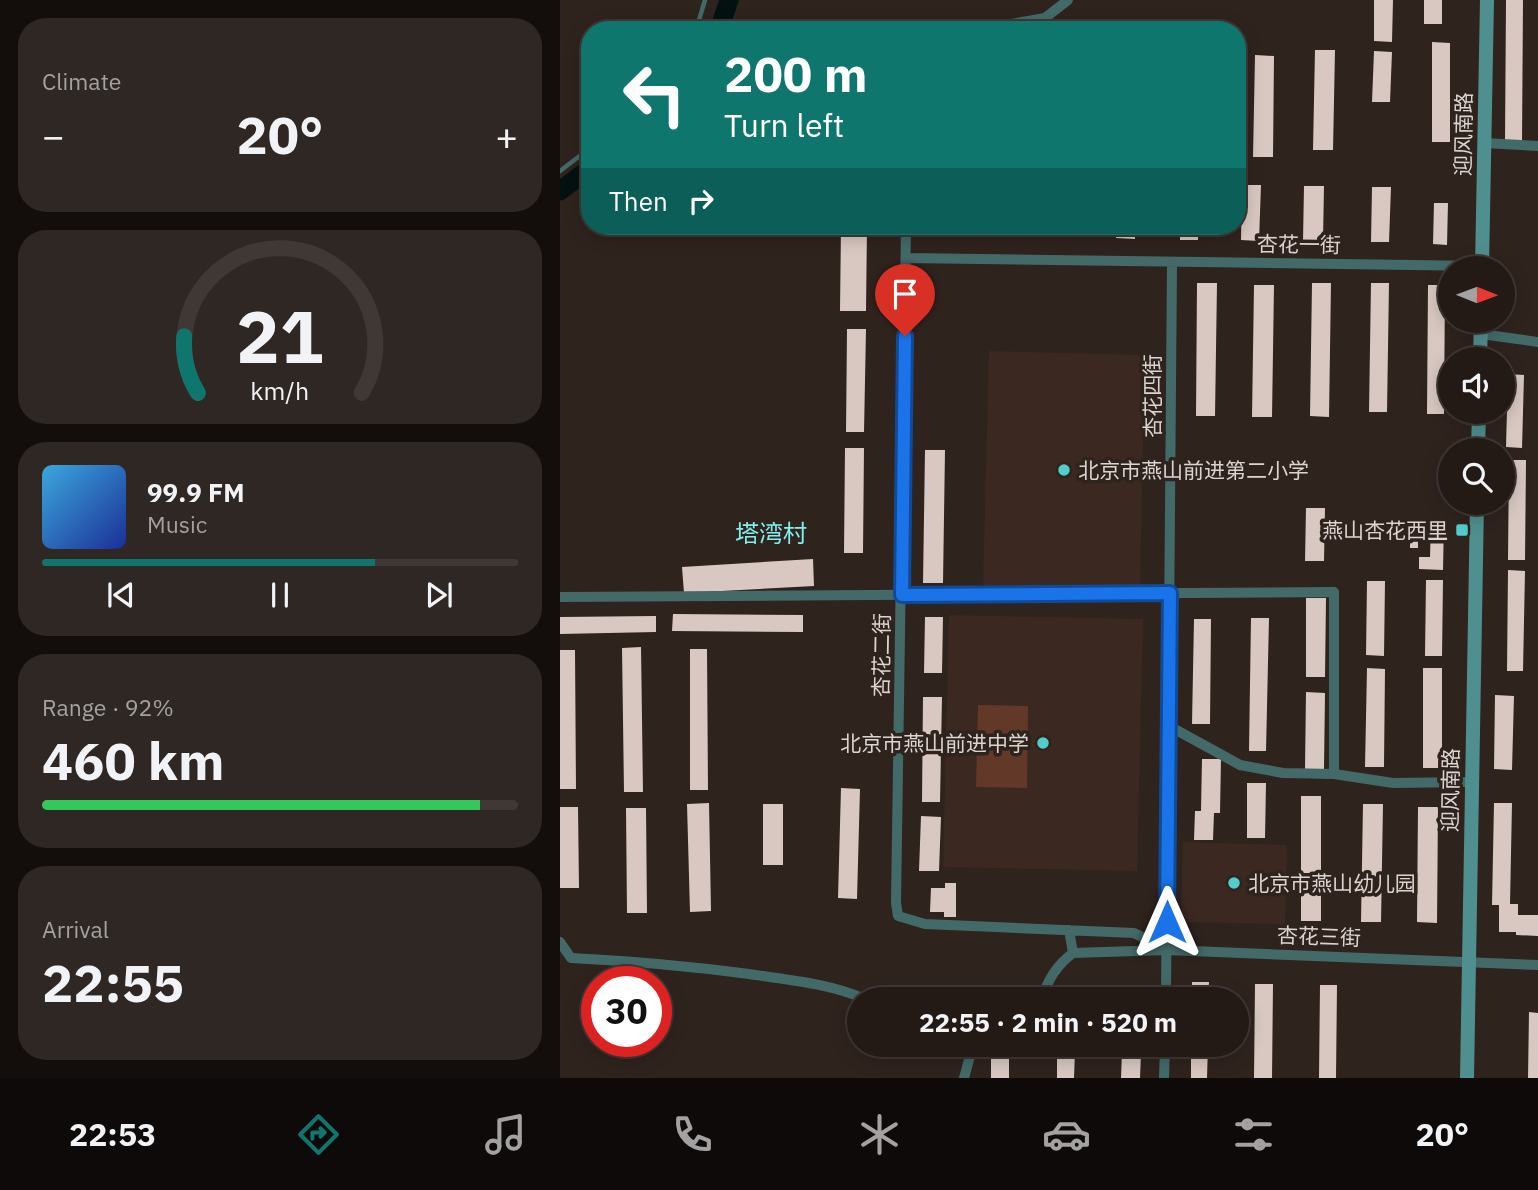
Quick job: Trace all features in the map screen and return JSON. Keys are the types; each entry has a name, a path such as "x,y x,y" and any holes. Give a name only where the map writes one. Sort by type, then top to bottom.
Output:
{"street":[{"path":"1028,21 1045,18 1068,0"},
{"name":"迎风南路","path":"1482,256 1487,0"},
{"path":"1484,143 1538,146"},
{"name":"杏花二街","path":"898,916 896,903 906,235"},
{"name":"杏花一街","path":"906,258 1438,266"},
{"name":"杏花四街","path":"1166,987 1172,262"},
{"path":"1504,333 1538,342"},
{"name":"迎风南路","path":"1466,1078 1477,515"},
{"path":"560,597 1334,592 1334,774"},
{"path":"1169,726 1240,765 1394,783 1470,782"},
{"name":"杏花三街","path":"898,916 925,924 1134,933 1167,950"},
{"path":"1046,987 1064,960 1073,953 1069,930"},
{"path":"560,942 571,958 657,962 811,983 847,992"},
{"name":"杏花三街","path":"1073,953 1167,950 1470,960 1538,965"},
{"path":"964,1078 970,1057"},
{"path":"1164,1078 1165,1057"}],"lane":[{"path":"699,21 705,0"},
{"path":"560,171 581,155"}],"shaded area":[{"name":"北京市燕山前进第二小学","path":"989,351 1145,355 1140,588 983,585"},
{"name":"北京市燕山前进中学","path":"949,615 1143,619 1137,871 943,867"},
{"path":"978,705 1028,706 1027,788 976,787"},
{"name":"北京市燕山幼儿园","path":"1183,842 1287,845 1285,924 1181,922"}],"building":[{"path":"1374,0 1393,0 1392,42 1374,41"},
{"path":"1424,0 1442,0 1442,24 1424,24"},
{"path":"1506,0 1523,0 1522,142 1505,141"},
{"path":"1432,42 1450,43 1450,142 1432,142"},
{"path":"1315,50 1335,50 1333,150 1313,150"},
{"path":"1374,51 1392,52 1390,102 1372,102"},
{"path":"1255,55 1274,56 1273,157 1253,157"},
{"path":"1246,185 1261,185 1259,241 1241,240 1241,235 1246,235"},
{"path":"1304,186 1324,186 1323,241 1303,241"},
{"path":"1372,187 1391,187 1389,242 1371,242"},
{"path":"1434,203 1448,203 1447,245 1433,244"},
{"path":"841,235 867,235 866,311 840,311"},
{"path":"1116,235 1135,235 1135,239 1116,238"},
{"path":"1180,235 1198,235 1198,240 1180,240"},
{"path":"1197,283 1217,283 1215,416 1196,416"},
{"path":"1312,283 1331,283 1329,417 1310,416"},
{"path":"1371,283 1389,283 1387,412 1369,412"},
{"path":"1254,285 1274,285 1272,417 1252,417"},
{"path":"1428,285 1438,285 1438,333 1445,333 1445,347 1438,347 1438,414 1427,414"},
{"path":"847,329 866,329 864,432 846,432"},
{"path":"1515,374 1524,375 1522,448 1515,448 1515,438 1506,438 1507,424 1515,424"},
{"path":"845,448 864,448 863,553 844,553"},
{"path":"925,450 945,450 943,583 923,583"},
{"path":"1515,460 1526,460 1525,560 1508,560 1508,515 1515,515"},
{"path":"1306,508 1325,508 1324,561 1305,561"},
{"path":"1431,520 1444,520 1443,570 1419,569 1419,557 1430,557"},
{"path":"1401,527 1418,527 1418,548 1410,548 1410,539 1400,539"},
{"path":"813,559 814,586 684,593 682,567"},
{"path":"1508,570 1525,571 1523,671 1507,671"},
{"path":"1426,580 1443,580 1442,656 1425,656"},
{"path":"1367,581 1385,581 1384,656 1366,655"},
{"path":"1306,598 1326,598 1325,677 1306,677"},
{"path":"673,614 803,615 803,632 672,631"},
{"path":"656,616 656,632 560,634 560,617"},
{"path":"925,617 943,617 942,673 924,673"},
{"path":"1251,618 1269,618 1266,751 1249,751"},
{"path":"1194,619 1211,619 1210,724 1192,724"},
{"path":"641,647 643,792 624,792 622,648"},
{"path":"690,649 707,649 708,790 690,790"},
{"path":"560,650 575,650 576,789 560,789"},
{"path":"1367,668 1385,669 1384,767 1365,767"},
{"path":"1423,668 1442,668 1442,768 1423,768"},
{"path":"1306,692 1325,693 1324,770 1305,770"},
{"path":"1495,695 1514,696 1512,770 1494,769"},
{"path":"923,697 942,697 940,802 922,802"},
{"path":"1202,759 1221,759 1220,813 1214,813 1213,840 1194,840 1195,811 1201,811"},
{"path":"1247,783 1266,783 1265,838 1247,838"},
{"path":"841,788 860,789 857,899 838,898"},
{"path":"1301,796 1321,796 1321,921 1301,921"},
{"path":"709,803 711,911 690,912 687,804"},
{"path":"1494,803 1512,803 1510,904 1518,904 1518,915 1538,915 1538,936 1499,932 1499,905 1492,905"},
{"path":"763,804 783,804 783,865 763,865"},
{"path":"1363,804 1383,804 1381,922 1361,922"},
{"path":"560,807 578,807 579,888 560,888"},
{"path":"1418,807 1438,807 1437,923 1417,922"},
{"path":"626,808 646,808 647,913 627,913"},
{"path":"921,816 941,817 939,871 919,871"},
{"path":"945,883 956,883 956,917 944,917 944,912 930,912 931,888 945,888"},
{"path":"1192,982 1209,982 1209,987 1192,987"},
{"path":"1255,984 1273,984 1272,1078 1254,1078"},
{"path":"1055,985 1081,986 1081,987"},
{"path":"1114,985 1141,986 1141,987"},
{"path":"1320,985 1337,985 1336,1078 1319,1078"},
{"path":"1529,1012 1538,1013 1538,1078 1528,1078"},
{"path":"991,1057 1009,1057 1009,1078 991,1078"},
{"path":"1057,1057 1075,1057 1074,1078 1057,1078"},
{"path":"1122,1057 1141,1057 1140,1078 1121,1078"},
{"path":"1191,1057 1208,1057 1207,1078 1191,1078"}],"waterway":[{"path":"722,21 729,0"},
{"path":"560,191 581,175"}],"place":[{"name":"北京市燕山前进第二小学","path":"1064,470"},
{"name":"燕山杏花西里","path":"1462,530"},
{"name":"北京市燕山前进中学","path":"1043,743"},
{"name":"北京市燕山幼儿园","path":"1234,883"}],"district":[{"name":"塔湾村","path":"771,533"}],"route":[{"path":"905,336 902,595 1170,593 1167,922"}]}
